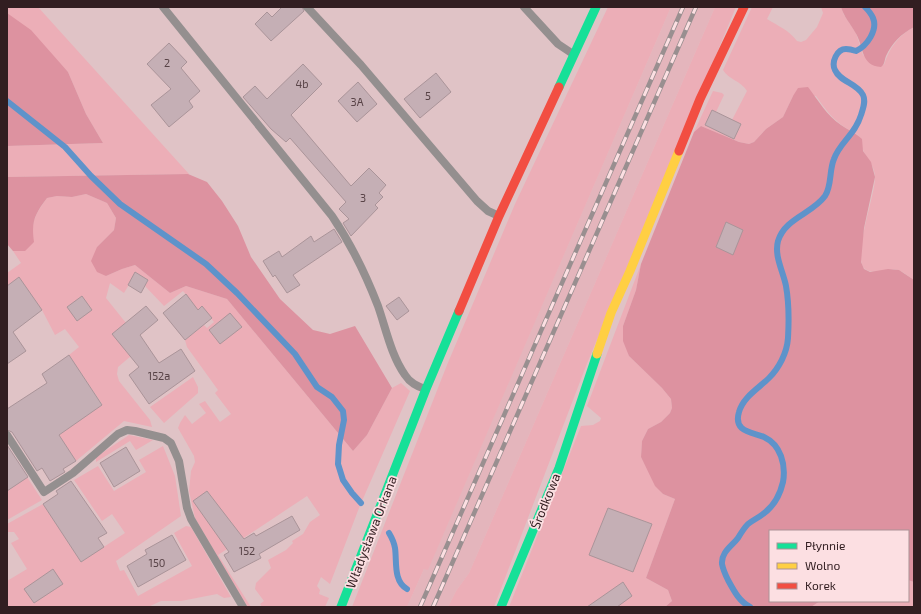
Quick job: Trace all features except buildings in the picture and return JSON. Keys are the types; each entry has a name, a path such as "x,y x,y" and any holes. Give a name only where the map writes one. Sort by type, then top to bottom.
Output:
{"street":[{"name":"Władysława Orkana","path":"341,607 426,390 499,216 596,7"},
{"name":"Środkowa","path":"501,607 559,468 611,313 630,271 700,99 744,7"}],"lane":[{"path":"163,7 332,216 350,244 362,269 395,356 404,375 409,381 426,390"},
{"path":"307,7 361,64 477,201 488,210 499,216"},
{"path":"524,7 558,44 573,54"},
{"path":"7,435 44,492 73,473 118,434 127,430 164,438 171,443 176,452 187,508 191,519 242,607"}],"shaded area":[{"path":"7,7 38,7 189,174 7,177 7,146 103,143 86,114 68,72 7,13"},
{"path":"608,7 671,7 428,570 424,569 407,607 352,607 447,365 515,204"},
{"path":"671,7 715,7 469,573 456,591 448,607 407,607 424,569 428,569"},
{"path":"715,7 736,7 586,366 494,607 448,607 456,591 469,573"},
{"path":"752,7 773,7 767,19 787,31 797,41 801,42 806,40 817,27 823,13 821,7 841,7 844,15 856,33 863,55 884,65 895,43 899,38 914,27 914,280 904,273 894,269 877,272 869,271 865,269 861,263 862,240 874,185 874,170 863,150 858,135 844,127 834,118 825,109 816,96 793,96 783,117 766,129 754,142 749,144 739,142 701,126 694,132 713,91 724,95 716,112 705,125 734,139 741,125 732,120 747,91 728,76 723,70"},
{"path":"841,7 914,7 914,27 894,43 888,51 884,64 881,67 874,66 866,59 858,37 845,17"},
{"path":"7,13 31,30 68,72 86,114 103,143 7,146"},
{"path":"808,87 831,117 862,139 863,151 871,162 875,177 864,228 861,262 864,269 870,272 888,269 899,270 914,280 914,582 909,580 909,530 769,530 769,602 818,602 811,607 665,607 672,601 668,590 646,578 675,499 663,494 655,486 641,457 642,441 648,429 661,422 670,413 672,408 671,399 662,388 629,356 623,341 623,326 636,290 641,264 694,132 701,126 739,142 749,144 754,142 766,129 783,117 798,88"},
{"path":"188,174 207,182 222,201 238,226 251,257 280,299 313,330 330,334 355,326 392,388 367,435 353,451 227,299 186,286 170,293 135,265 106,276 97,272 91,261 97,247 114,230 116,218 107,203 86,194 72,197 57,196 47,198 39,209 35,218 33,229 34,242 25,251 13,251 7,244 7,177"},
{"path":"86,194 107,203 116,218 114,230 97,247 106,276 135,265 170,293 186,286 227,299 353,451 367,435 392,388 401,383 410,391 359,508 330,584 321,577 317,586 320,590 319,594 329,598 325,607 262,607 260,604 264,601 255,589 256,583 271,568 268,560 286,550 293,543 292,541 303,534 310,522 320,515 307,496 218,555 251,607 247,607 195,518 189,491 191,471 195,462 194,456 178,428 185,415 192,424 206,413 199,404 205,401 220,422 231,414 215,393 218,390 187,347 185,340 204,325 207,328 214,322 202,307 195,312 190,306 193,303 183,291 164,306 145,286 148,280 136,273 124,293 110,283 106,298 126,323 131,356 118,367 117,374 119,381 150,420 152,427 124,421 76,461 59,435 102,404 69,355 79,347 65,329 55,335 42,310 19,278 7,286 7,273 21,263 13,251 25,250 33,242 33,223 39,209 47,198 57,196 72,197"},
{"path":"641,264 636,290 623,326 629,356 662,388 671,399 672,408 670,413 661,422 648,429 642,441 641,457 656,486 663,494 675,499 646,578 668,590 672,601 665,607 509,607 581,426 593,425 600,421 601,418 587,406"},
{"path":"193,377 198,387 198,393 164,423 150,407"},
{"path":"129,435 153,440 136,450 130,441 96,462 96,457"},
{"path":"7,446 42,500 7,520"},
{"path":"163,446 175,476 181,516 116,561 120,571 124,570 138,596 192,566 174,533 186,526 191,527 231,597 224,598 217,594 181,601 161,601 148,607 7,607 7,581 27,569 11,543 19,539 14,532 7,532 7,524 43,504 81,562 125,533 112,514 102,521 74,480 98,466 114,491 146,472 139,460"},
{"path":"909,580 914,582 914,607 811,607 818,602 909,602"}],"waterway":[{"path":"750,607 740,599 732,588 724,570 722,560 727,550 747,526 767,511 773,504 782,487 784,469 781,456 775,445 764,437 749,432 741,427 738,419 739,412 748,397 776,370 782,360 787,344 789,319 788,299 777,252 778,241 781,233 793,221 820,202 825,196 829,188 832,163 840,148 855,128 863,110 863,95 857,88 837,74 834,67 834,60 840,51 846,49 856,51 868,42 873,32 874,23 873,18 865,7"},
{"path":"7,101 65,147 91,176 120,204 206,264 237,293 295,354 317,387 332,397 343,411 344,420 339,445 338,464 343,480 361,503"},
{"path":"389,533 395,546 396,570 400,581 407,589"}],"railway":[{"path":"420,607 683,7"},
{"path":"433,607 696,7"}],"traffic: fast":[{"path":"559,87 596,7"},
{"path":"341,607 426,389 459,311"},
{"path":"501,607 559,468 597,354"}],"traffic: slow":[{"path":"597,354 611,313 630,271 679,151"}],"traffic: jam":[{"path":"679,151 700,99 744,7"},
{"path":"459,311 499,216 559,87"}]}
